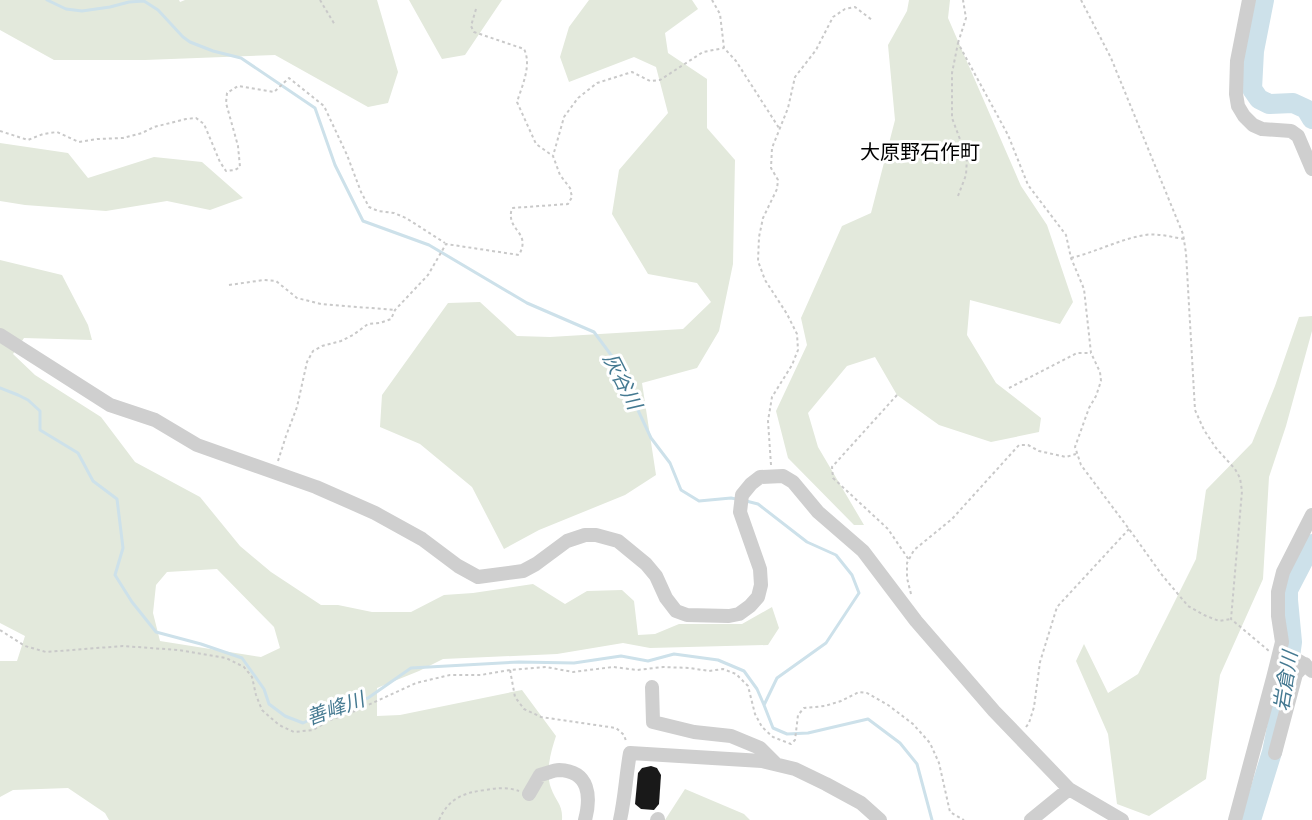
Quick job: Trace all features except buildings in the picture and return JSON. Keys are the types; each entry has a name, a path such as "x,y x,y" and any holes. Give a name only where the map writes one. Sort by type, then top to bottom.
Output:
{"street":[{"path":"1249,0 1235,78 1238,106 1252,125 1262,129 1291,131 1298,136 1312,169"},
{"path":"0,336 110,405 155,420 197,445 316,487 375,513 422,539 458,566 478,577 523,571 567,541 585,535 596,535 618,541 646,564 656,576 666,598 676,611 687,615 729,616 739,614 758,597 761,585 760,569 740,512 742,495 760,477 783,476 793,482 818,512 863,551 916,621 994,711 1069,789 1122,820"},
{"path":"1275,753 1296,674 1295,661 1282,642 1278,616 1278,592 1283,572 1293,549 1312,515"},
{"path":"1235,820 1295,661"},
{"path":"652,687 653,722 694,732 731,736 760,747 777,765"},
{"path":"620,820 630,753 762,761 795,769 861,803 880,820"},
{"path":"529,794 540,775 559,770 576,774 586,785 589,803 585,820"},
{"path":"1031,820 1069,789"}],"path":[{"path":"320,0 335,25"},
{"path":"712,0 720,14 724,48 736,61 779,128"},
{"path":"958,196 966,175 967,158 952,118 952,73 966,18 963,0"},
{"path":"1081,0 1112,58 1184,239 1196,410 1204,430 1216,448 1235,469 1240,478 1242,491 1232,619"},
{"path":"772,476 768,421 772,397 792,365 798,350 797,334 788,314 765,280 758,261 763,218 777,189 777,180 771,168 772,148 788,108 795,77 816,51 833,17 845,9 855,7 872,20"},
{"path":"0,131 28,140 57,132 79,141 123,138 186,118 196,118 204,124 226,171 235,170 240,167 238,146 226,104 227,93 238,86 274,92 289,78 324,106 369,207 406,218 446,244 519,255 523,247 522,237 513,227 509,216 512,208 568,204 572,197 570,188 560,175 553,156 536,144 517,102 528,63 524,49 474,32 471,26 476,9"},
{"path":"958,44 1008,135 1028,185 1066,235 1071,258 1084,289 1091,354 1100,372 1101,381 1075,447 1081,465 1162,575 1188,606 1219,621 1232,619 1269,651 1295,661"},
{"path":"553,156 564,117 578,98 597,83 632,72 650,81 660,80 703,52 724,48"},
{"path":"1071,258 1146,235 1164,235 1184,239"},
{"path":"275,472 297,407 307,362 313,351 322,345 341,341 368,324 380,323 391,318 395,310 428,275 446,244"},
{"path":"229,285 264,280 276,281 297,298 321,304 395,310"},
{"path":"1009,388 1077,354 1091,354"},
{"path":"897,395 832,467 833,478 888,530 909,560"},
{"path":"912,596 907,578 907,563 914,550 952,519 1019,445 1028,445 1039,451 1066,457 1076,454"},
{"path":"1017,734 1029,723 1034,706 1040,662 1057,607 1129,528"},
{"path":"0,630 26,646 46,652 123,646 178,650 226,658 244,667 252,677 262,710 279,724 294,732 313,730 330,720 356,711 416,682 450,675 481,675 546,667 573,672 613,666 637,670 663,667 723,669 736,674 748,686 755,714 762,727 773,737 791,744 795,740 798,715 804,708 825,706 859,692 867,693 913,724 930,743 939,763 950,812 964,820"},
{"path":"510,670 516,697 524,709 541,717 616,728 624,735 630,753"},
{"path":"439,820 444,811 457,798 468,792 501,788 529,794"}],"shaded area":[{"path":"0,0 179,0 180,2 185,0 377,0 398,72 388,103 368,107 275,55 145,60 54,60 0,30"},
{"path":"409,0 502,0 465,55 442,59"},
{"path":"589,0 692,0 698,9 665,33 668,53 707,79 707,128 735,160 733,264 719,331 697,368 642,383 656,475 625,495 539,530 504,549 472,487 420,444 380,427 382,395 448,303 480,302 517,336 550,337 683,329 711,302 697,283 648,274 612,214 619,170 668,113 656,67 634,57 569,82 560,57 569,27"},
{"path":"909,0 950,0 948,18 1021,186 1047,225 1073,302 1060,324 970,300 967,335 996,383 1041,418 1039,432 991,442 939,425 897,395 875,357 847,366 808,413 818,447 864,525 854,525 788,458 776,411 807,345 801,318 842,226 871,213 895,120 888,45 907,11"},
{"path":"0,143 68,153 88,178 154,157 202,162 243,198 210,210 167,201 106,211 0,201"},
{"path":"0,260 62,275 88,325 92,340 24,338 13,354 35,375 101,417 135,462 200,497 240,546 271,572 321,605 338,605 372,612 411,612 444,595 533,584 565,604 587,591 622,590 634,601 638,635 655,634 679,624 742,624 772,607 779,628 768,645 650,648 623,643 557,654 443,659 377,688 377,716 400,715 522,690 556,736 549,768 549,782 559,803 562,820 109,820 105,813 68,788 13,790 0,797 0,661 17,661 25,636 0,623","holes":["217,569 274,627 280,648 261,657 160,641 153,613 156,585 167,572"]},
{"path":"1312,316 1312,331 1286,426 1269,477 1263,579 1220,675 1206,779 1149,816 1117,804 1108,734 1076,661 1084,644 1108,693 1138,674 1196,559 1206,490 1252,443 1299,317"},
{"path":"685,789 744,814 750,820 665,820"}],"waterway":[{"name":"灰谷川","path":"47,0 66,9 82,11 144,1 158,10 190,42 241,58 315,108 335,165 363,221 429,245 527,303 594,332 614,359 651,438 670,463 681,490 699,501 736,499"},
{"name":"岩倉川","path":"1264,0 1254,51 1252,89 1259,99 1269,104 1293,103 1306,109 1312,119"},
{"name":"善峰川","path":"0,388 28,400 40,411 40,430 78,453 93,481 117,499 123,548 115,575 132,602 156,632 242,658 264,689 269,704 285,716 303,723 329,711 368,698 411,668 519,662 574,663 621,656 648,661 674,654 718,660 744,671 757,689 764,705"},
{"name":"灰谷川","path":"746,501 758,504 807,542 836,555 852,575 859,593 826,643 777,678 764,705 773,728 787,734 808,733 868,719 900,743 917,764 932,820"},
{"name":"岩倉川","path":"1251,820 1272,752 1287,678 1292,642 1288,590 1312,544"}],"district":[{"name":"大原野石作町","path":"920,151"}]}
